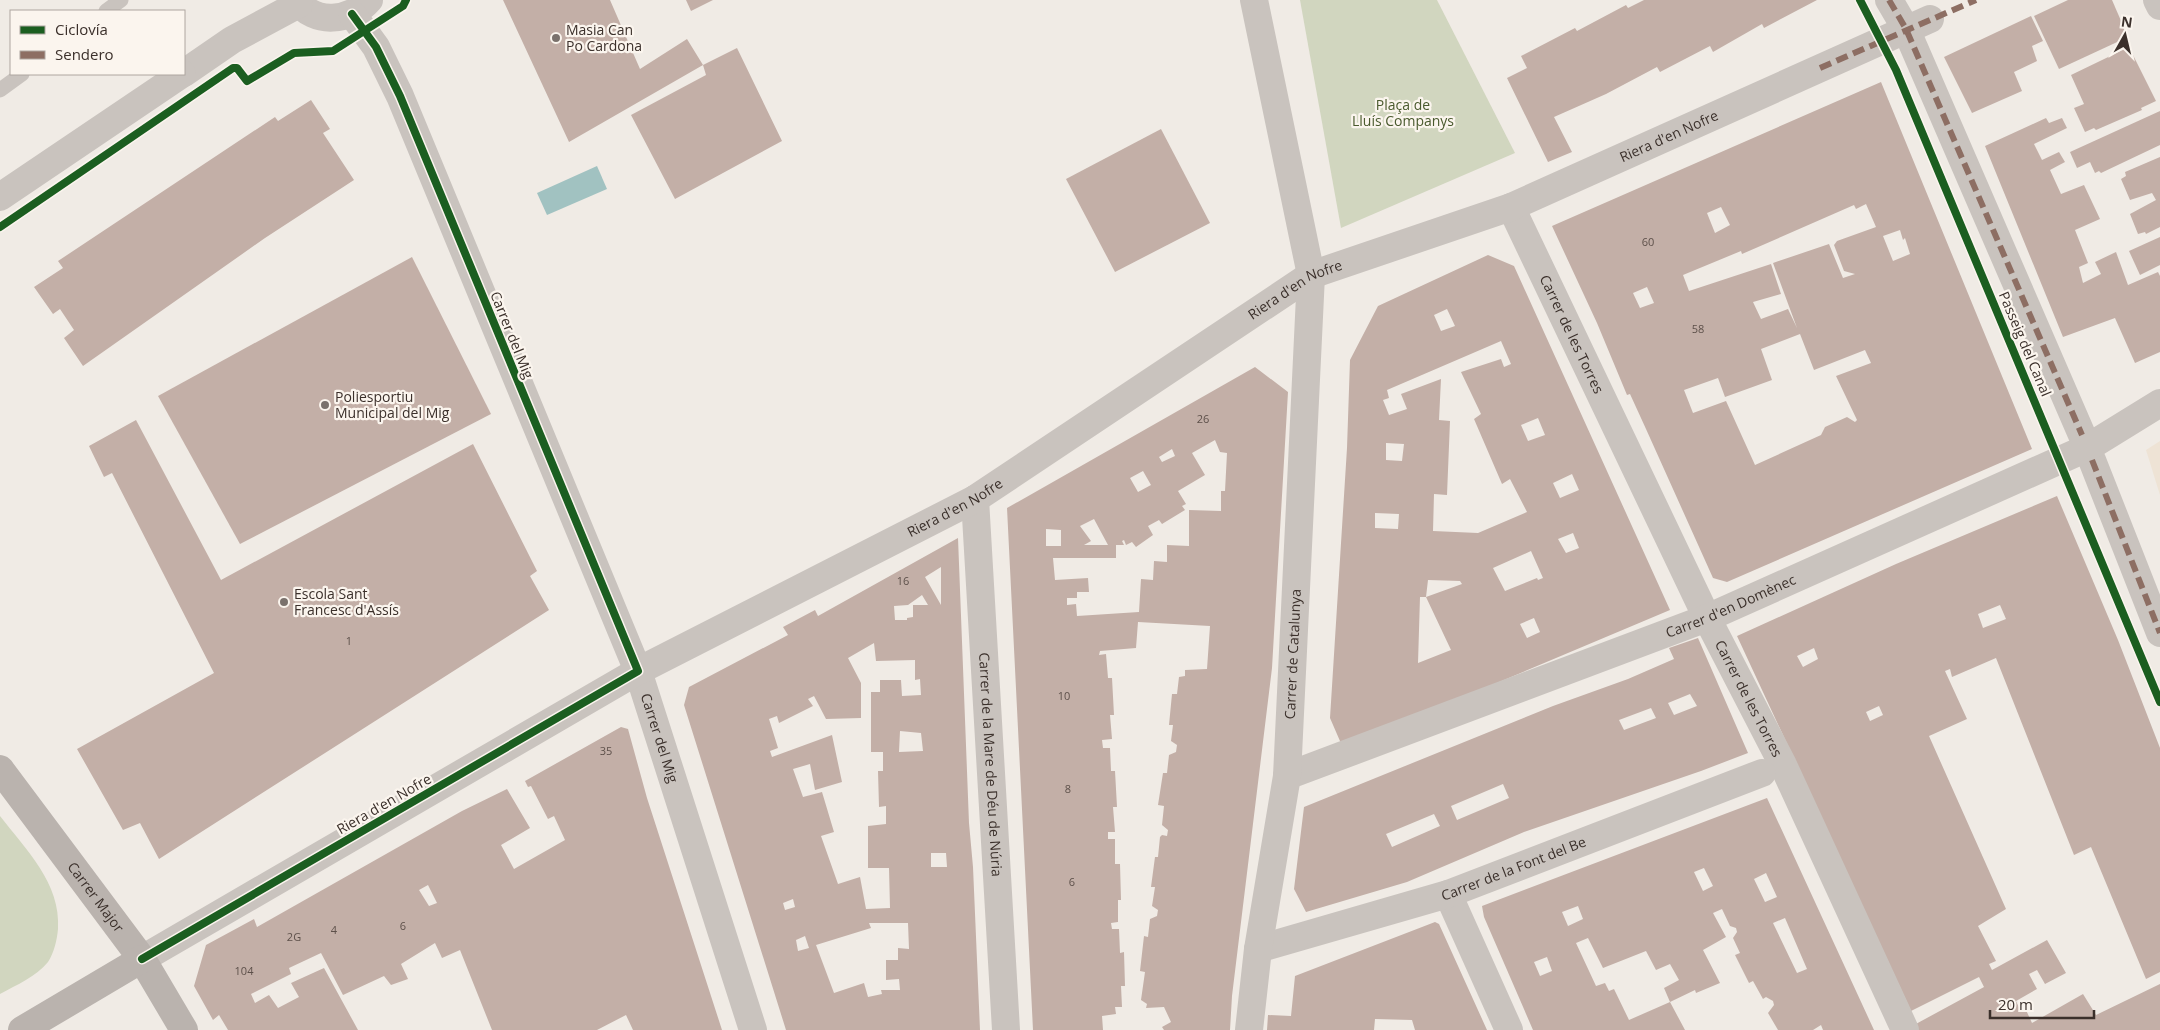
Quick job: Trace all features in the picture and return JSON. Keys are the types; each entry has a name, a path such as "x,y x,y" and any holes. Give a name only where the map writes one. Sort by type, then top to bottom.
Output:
{"street":[{"path":"1254,0 1311,275"},
{"name":"Passeig del Canal","path":"1889,0 1906,29 2082,435"},
{"path":"2157,0 2160,6"},
{"path":"185,72 232,40 298,2 315,15 334,19 361,7"},
{"name":"Carrer del Mig","path":"361,7 376,47 400,96 638,671 753,1030"},
{"name":"Riera d'en Nofre","path":"22,1030 638,671 975,499 1311,275 1512,207 1930,19"},
{"path":"0,197 180,75"},
{"name":"Carrer de les Torres","path":"1512,207 1707,618 1784,765 1905,1030"},
{"name":"Carrer de Catalunya","path":"1249,1030 1258,948 1287,776 1311,275"},
{"name":"Carrer d'en Domènec","path":"1287,776 1707,618 2087,448 2160,403"},
{"path":"2092,460 2160,633"},
{"name":"Carrer de la Mare de Déu de Núria","path":"975,499 1006,1030"},
{"name":"Carrer Major","path":"0,769 142,959 184,1030"},
{"name":"Carrer de la Font del Be","path":"1258,948 1448,894 1762,773"},
{"path":"1448,894 1509,1030"}],"lane":[{"path":"107,10 121,0"},
{"path":"0,90 21,75"}],"green space":[{"name":"Plaça de Lluís Companys","path":"1300,0 1437,0 1515,153 1341,228"},
{"path":"0,816 31,855 48,882 54,897 58,929 55,946 48,962 32,976 0,994"}],"shaded area":[{"path":"2160,441 2160,495 2146,450"}],"water":[{"path":"597,166 607,189 547,215 537,193"}],"building":[{"path":"503,0 610,0 640,69 687,39 703,65 569,142"},
{"path":"686,0 713,0 691,11"},
{"path":"1644,0 1817,0 1764,28 1762,24 1713,52 1710,46 1660,72 1657,67 1606,94 1554,117 1572,152 1548,162 1507,78 1527,68 1521,56 1575,28 1577,31 1626,5 1628,8"},
{"path":"2068,0 2112,0 2128,37 2059,69 2034,16"},
{"path":"2031,16 2043,41 2032,46 2037,61 2014,72 2022,91 1972,113 1944,57"},
{"path":"2129,47 2156,101 2141,108 2142,110 2096,130 2094,128 2085,132 2074,108 2084,104 2071,75"},
{"path":"737,48 782,141 675,199 631,115 706,75 703,65"},
{"path":"1881,82 2032,449 1727,582 1713,578 1630,394 1627,395 1597,323 1552,226","holes":["1866,204 1876,227 1837,241 1834,245 1844,271 1855,274 1843,278 1829,244 1773,263 1797,328 1788,309 1761,319 1753,302 1781,294 1771,264 1689,291 1683,275 1741,251 1742,254 1854,205 1856,209","1721,207 1730,225 1715,233 1707,213","1900,230 1903,240 1905,238 1910,254 1893,261 1883,236","1647,287 1654,303 1640,308 1633,293","1800,334 1814,370 1865,350 1871,363 1836,376 1857,420 1855,422 1847,417 1825,427 1821,435 1755,465 1726,401 1693,413 1684,390 1718,378 1725,397 1772,380 1761,349"]},
{"path":"311,100 330,129 323,133 354,180 265,238 83,366 64,338 74,330 60,309 53,314 34,287 63,268 58,261 275,117 278,121"},
{"path":"2160,111 2160,145 2101,173 2099,171 2095,173 2090,162 2077,168 2070,152"},
{"path":"2046,118 2049,123 2062,118 2067,128 2034,144 2042,160 2059,152 2065,162 2050,170 2061,194 2084,185 2100,219 2075,230 2088,263 2079,267 2083,283 2101,274 2095,262 2116,252 2128,285 2158,272 2160,276 2160,352 2135,363 2115,318 2063,337 1985,146"},
{"path":"1161,129 1210,223 1115,272 1066,179"},
{"path":"2160,157 2160,227 2146,234 2145,232 2138,234 2130,214 2156,200 2152,193 2130,200 2121,179 2126,176 2125,172"},
{"path":"2160,237 2160,265 2140,275 2129,251"},
{"path":"1488,255 1514,266 1670,610 1343,748 1330,718 1347,448 1350,360 1378,306","holes":["1447,309 1455,326 1441,331 1434,315","1501,341 1511,364 1504,367 1501,359 1461,372 1481,414 1474,419 1502,484 1510,479 1527,512 1478,533 1433,531 1434,494 1447,495 1450,421 1439,420 1441,379 1401,394 1407,409 1389,415 1383,400 1389,398 1387,390","1538,418 1545,435 1528,441 1521,425","1386,443 1404,444 1402,461 1386,460","1572,474 1579,490 1560,498 1553,483","1375,513 1399,514 1398,529 1375,528","1573,533 1579,548 1566,553 1558,539","1531,551 1543,578 1538,580 1537,578 1505,591 1493,568","1428,580 1460,581 1462,584 1426,597","1420,597 1426,597 1451,650 1418,663","1534,618 1540,632 1527,638 1520,624"]},
{"name":"Poliesportiu Municipal del Mig","path":"412,257 491,414 240,544 158,396"},
{"path":"1255,367 1288,392 1272,668 1232,996 1230,1030 1164,1030 1162,1027 1171,1022 1164,1007 1146,1008 1147,1004 1141,1000 1145,972 1140,971 1144,936 1148,937 1150,919 1157,916 1158,910 1152,906 1155,887 1151,887 1155,857 1158,857 1160,837 1162,835 1167,836 1168,830 1162,825 1164,806 1158,805 1163,773 1167,773 1169,755 1176,752 1177,745 1171,741 1173,725 1169,725 1172,694 1177,694 1179,677 1185,676 1185,670 1207,669 1210,626 1138,622 1136,648 1100,651 1099,655 1106,654 1108,678 1112,678 1114,715 1110,715 1112,739 1102,740 1103,748 1110,748 1111,771 1115,771 1117,807 1113,807 1115,832 1108,832 1108,839 1115,839 1115,864 1120,864 1121,900 1118,900 1118,922 1111,923 1112,929 1119,929 1120,953 1124,952 1125,986 1121,986 1122,1007 1115,1007 1116,1014 1102,1016 1103,1030 1033,1030 1007,508","holes":["1215,440 1220,452 1227,453 1225,491 1221,491 1221,511 1189,510 1189,546 1167,545 1167,562 1154,561 1153,580 1141,579 1139,612 1077,616 1076,604 1067,605 1067,598 1077,598 1077,592 1089,592 1088,578 1055,580 1053,558 1116,558 1116,545 1124,545 1122,541 1124,540 1126,545 1132,542 1136,547 1153,535 1148,526 1159,520 1162,524 1185,510 1182,506 1186,504 1178,491 1205,475 1192,453","1172,449 1175,456 1162,462 1159,457","1143,471 1151,485 1138,492 1130,478","1094,519 1108,545 1084,545 1091,541 1080,526","1046,529 1061,530 1061,546 1046,546"]},
{"name":"Escola Sant Francesc d'Assís","path":"136,420 221,580 473,444 537,571 530,576 549,610 159,859 140,823 123,830 77,749 214,673 112,473 104,477 89,446"},
{"path":"2057,496 2118,640 2160,748 2160,972 2146,979 2091,847 2074,855 1996,658 1952,677 1950,669 1945,671 1967,719 1929,736 2006,909 1978,926 1996,961 1989,964 1992,970 2047,940 2066,973 2045,984 2037,970 2029,974 2037,989 2016,1001 2021,1012 2026,1010 2032,1023 2083,994 2096,1015 2160,984 2160,1030 1917,1030 1914,1025 1984,987 1979,977 1911,1011 1737,636 1896,564","holes":["2000,605 2006,619 1983,628 1978,614","1814,648 1818,659 1803,667 1797,656","1879,706 1883,715 1870,721 1866,712"]},
{"path":"958,538 969,823 973,867 980,1030 786,1030 684,705 689,687 788,635 783,627 815,610 818,616","holes":["941,567 941,605 925,577","922,595 928,605 913,605 913,617 907,618 907,620 895,620 894,606 908,605","874,643 876,661 915,660 915,680 920,679 921,695 902,696 901,680 880,680 880,692 871,692 871,752 883,752 883,771 878,771 879,807 886,806 886,824 868,826 868,868 889,868 890,908 866,909 860,877 838,884 821,836 834,832 822,792 803,797 793,769 810,764 815,790 842,782 832,735 772,757 770,751 778,748 769,719 777,716 779,723 813,706 808,699 814,696 826,719 861,718 861,683 848,658","900,731 921,733 923,751 899,752","931,853 946,853 947,867 931,867","793,899 795,907 785,910 783,903","869,923 908,923 909,949 898,948 898,960 886,960 886,980 899,979 900,990 881,990 882,994 868,997 864,983 834,993 816,945 871,928","805,936 809,948 798,951 796,940"]},
{"path":"1698,638 1748,753 1524,832 1407,882 1306,912 1294,889 1304,807 1674,659 1669,648","holes":["1690,694 1697,706 1674,715 1668,703","1651,708 1656,718 1624,730 1619,720","1503,784 1509,798 1457,820 1451,806","1434,814 1440,826 1392,847 1386,834"]},
{"path":"621,727 628,729 647,798 722,1030 633,1030 626,1015 597,1030 492,1030 460,950 442,958 435,943 401,964 408,979 391,985 384,976 343,995 321,953 289,968 291,974 251,994 255,1003 269,995 278,1008 299,997 291,983 324,968 358,1030 228,1030 219,1015 213,1020 194,986 206,945 254,919 257,927 462,811 507,789 530,828 501,845 514,869 565,840 554,816 548,819 531,786 528,787 525,781","holes":["428,885 437,903 429,906 419,890"]},
{"path":"1767,798 1874,1030 1823,1030 1821,1025 1813,1030 1778,1030 1768,1013 1774,1005 1773,1001 1766,997 1763,999 1753,981 1749,983 1735,955 1740,953 1733,938 1737,932 1736,928 1730,926 1722,909 1713,913 1726,937 1703,950 1720,983 1696,993 1695,990 1670,1002 1685,1030 1533,1030 1484,917 1482,906","holes":["1704,868 1713,886 1703,891 1694,872","1766,873 1777,897 1765,902 1754,879","1578,906 1583,919 1568,926 1562,912","1785,918 1807,969 1797,973 1773,923","1588,938 1603,968 1646,951 1656,970 1670,964 1679,980 1664,988 1670,1002 1629,1020 1614,989 1609,991 1605,983 1596,986 1576,943","1547,957 1552,971 1540,976 1534,962"]},
{"path":"1435,922 1439,924 1487,1030 1415,1030 1412,1020 1375,1019 1374,1030 1267,1030 1268,1015 1291,1016 1295,976"}],"marked path":[{"path":"1889,0 1906,29 2082,435"},
{"path":"1820,68 1976,0"},
{"path":"2092,460 2160,633"}],"cycle path":[{"path":"0,227 233,68 237,68 247,81 294,53 333,51 403,6 406,0"},
{"path":"1860,0 1896,70 2160,702"},
{"path":"142,959 638,671 400,96 376,47 352,14"}],"place":[{"name":"Masia Can Po Cardona","path":"556,38"},
{"name":"Poliesportiu Municipal del Mig","path":"325,405"},
{"name":"Escola Sant Francesc d'Assís","path":"284,602"}]}
